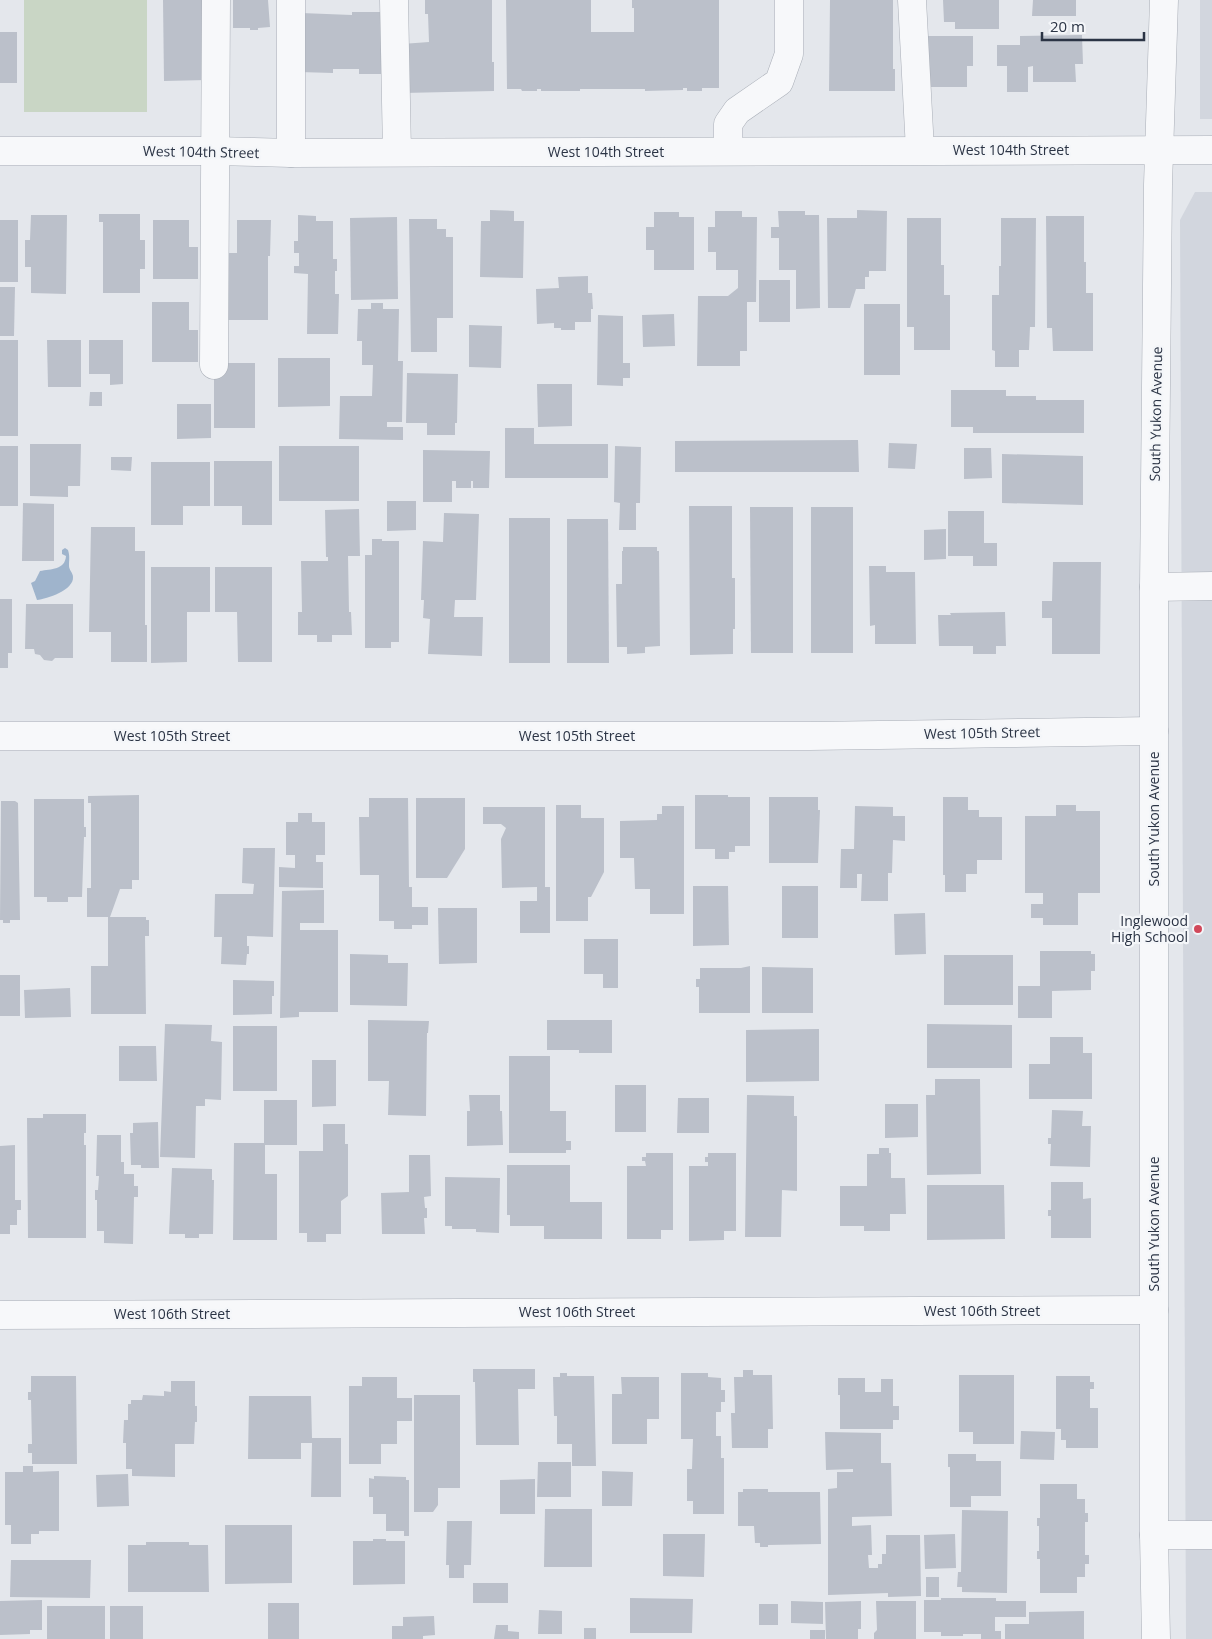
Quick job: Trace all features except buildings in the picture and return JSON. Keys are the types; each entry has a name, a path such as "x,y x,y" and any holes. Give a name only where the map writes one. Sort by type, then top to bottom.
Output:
{"street":[{"path":"214,365 216,0"},
{"path":"291,0 291,153"},
{"path":"394,0 397,152"},
{"path":"728,151 728,124 737,111 780,82 789,54 789,0"},
{"path":"912,0 920,150"},
{"name":"South Yukon Avenue","path":"1156,1639 1154,1535 1154,587 1159,149 1164,0"},
{"name":"West 104th Street","path":"0,151 214,150 291,153 1212,150"},
{"path":"1154,587 1212,586"},
{"name":"West 105th Street","path":"0,736 810,736 1154,731"},
{"name":"West 106th Street","path":"0,1315 1154,1310"},
{"path":"1154,1535 1212,1535"}],"shaded area":[{"path":"1200,0 1212,0 1212,119 1200,119"},
{"name":"Inglewood High School","path":"1195,192 1212,192 1212,1639 1186,1639 1180,220"}],"green space":[{"path":"24,0 147,0 147,112 24,112"}],"water":[{"path":"65,548 69,552 69,567 73,576 72,582 65,590 37,600 31,583 35,581 40,571 57,568 63,564 66,556 62,554 62,550"}],"place":[{"name":"Inglewood High School","path":"1198,929"}]}
